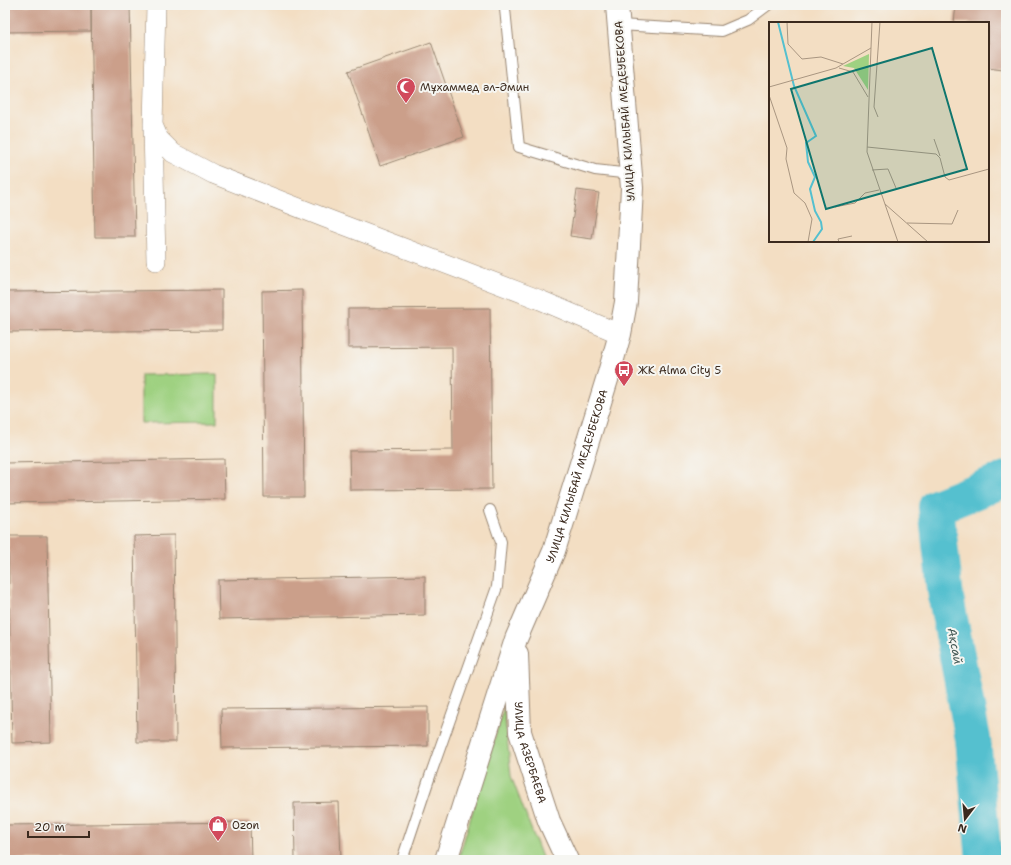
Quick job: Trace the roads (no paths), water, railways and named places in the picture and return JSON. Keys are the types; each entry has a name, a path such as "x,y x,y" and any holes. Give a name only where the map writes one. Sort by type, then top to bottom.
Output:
{"main road":[{"name":"УЛИЦА КИЛЫБАЙ МЕДЕУБЕКОВА","path":"446,860 516,640 554,551 620,334 626,302 632,188 618,15"},
{"name":"УЛИЦА АЗЕРБАЕВА","path":"516,640 520,732 549,821 567,860"}],"street":[{"path":"156,5 153,125 156,261"},
{"path":"153,125 159,139 173,153 213,174 538,299 620,334"}],"lane":[{"path":"618,15 722,31 748,20 768,5"},
{"path":"505,9 519,147 595,170 631,174"},
{"path":"402,860 497,587 501,542 490,510"}],"waterway":[{"name":"Ақсай","path":"984,860 973,739 946,598 936,507 1006,479"}],"place":[{"name":"Мұхаммед әл-Әмин","path":"406,104"},
{"name":"ЖК Alma City 5","path":"624,387"},
{"name":"Ozon","path":"218,842"}]}
